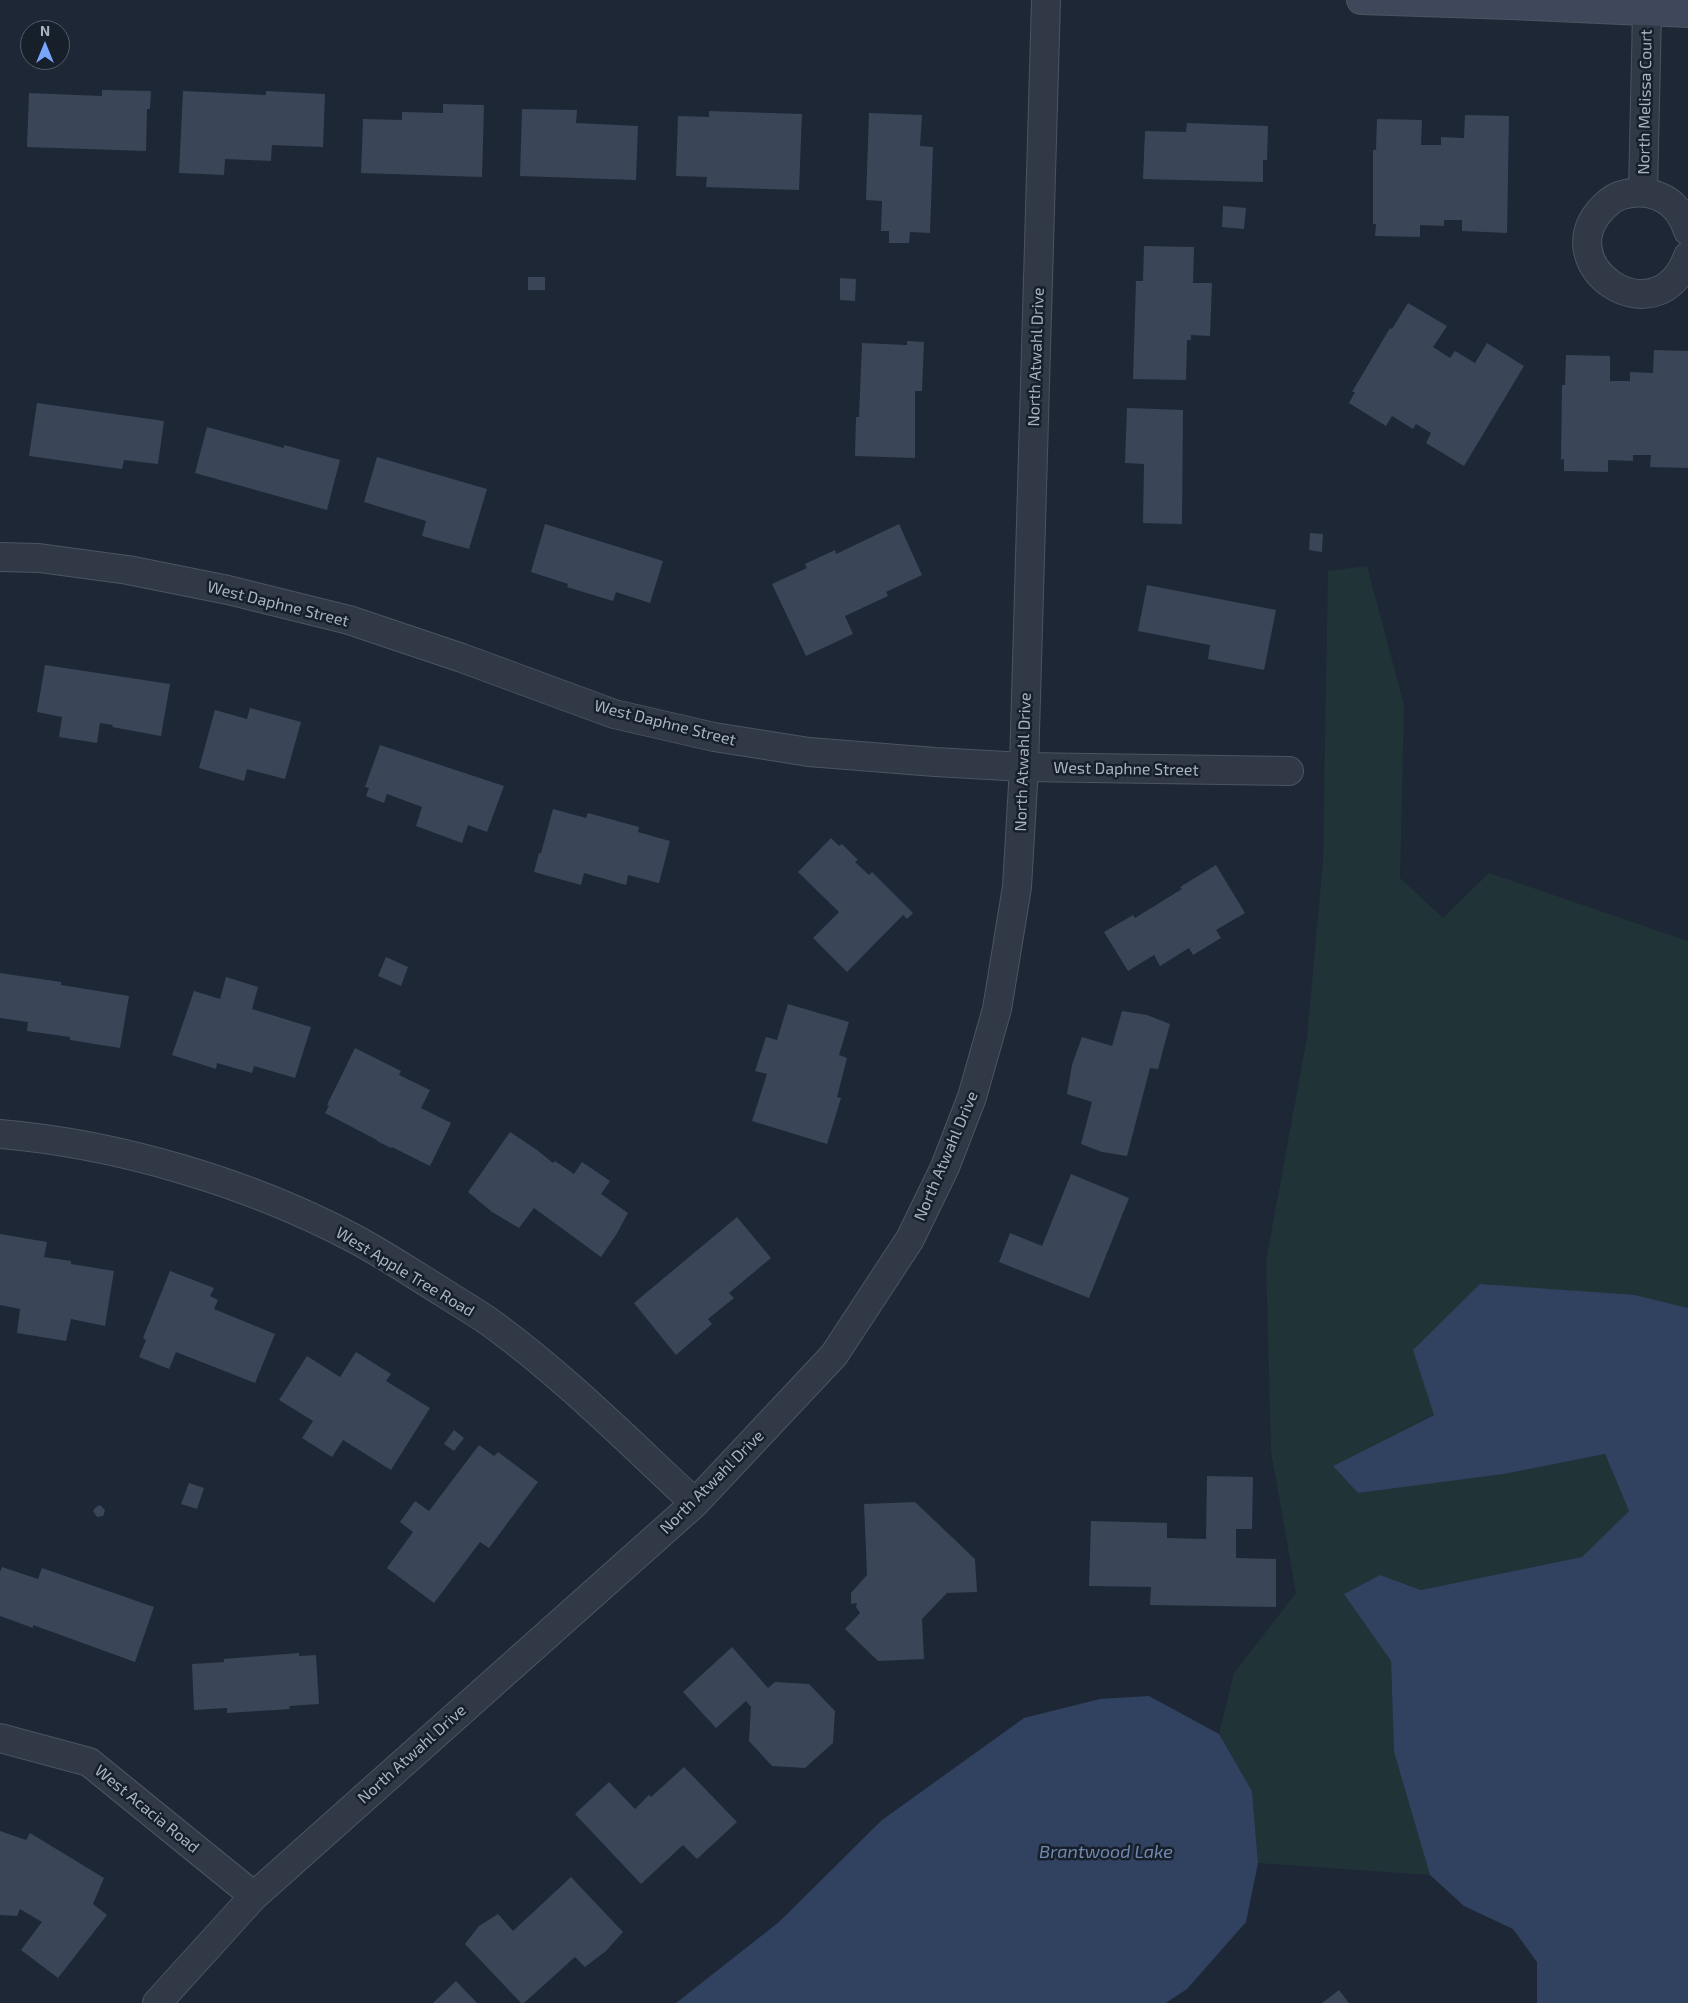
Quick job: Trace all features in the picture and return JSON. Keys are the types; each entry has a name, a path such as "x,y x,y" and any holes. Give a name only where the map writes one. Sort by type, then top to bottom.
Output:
{"street":[{"name":"North Atwahl Drive","path":"157,2003 254,1896 695,1503 834,1354 910,1239 945,1167 972,1097 997,1010 1017,886 1024,767 1046,0"},
{"path":"1361,0 1511,2 1688,13"},
{"name":"North Melissa Court","path":"1643,192 1648,12"},
{"name":"North Melissa Court","path":"1688,231 1684,219 1674,206 1660,196 1643,192 1627,194 1611,200 1599,211 1590,226 1587,242 1590,258 1597,273 1610,285 1624,292 1641,294 1658,290 1673,281 1684,268 1688,256"},
{"name":"West Daphne Street","path":"0,557 39,558 128,570 228,590 331,616 462,658 614,714 714,737 809,752 1024,767 1289,771"},
{"name":"West Apple Tree Road","path":"0,1134 40,1137 116,1152 200,1175 280,1204 354,1239 494,1325 542,1363 695,1503"},
{"name":"West Acacia Road","path":"0,1738 89,1762 254,1896"}],"green space":[{"path":"1367,566 1404,705 1400,878 1443,918 1489,873 1688,941 1688,1308 1635,1295 1434,1414 1333,1466 1358,1493 1504,1474 1605,1454 1629,1511 1582,1557 1421,1590 1380,1575 1345,1594 1391,1661 1394,1752 1430,1875 1258,1863 1252,1791 1219,1734 1234,1673 1296,1593 1271,1451 1266,1261 1307,1038 1323,862 1328,571"}],"water":[{"path":"1480,1284 1635,1295 1688,1308 1688,2003 1537,2003 1537,1962 1513,1929 1464,1906 1430,1875 1394,1752 1391,1661 1344,1594 1380,1575 1421,1590 1582,1557 1629,1511 1605,1454 1504,1474 1358,1493 1333,1466 1434,1415 1413,1350"},
{"name":"Brantwood Lake","path":"1149,1696 1219,1734 1252,1791 1258,1863 1246,1922 1187,1989 1166,2003 676,2003 779,1922 882,1820 1024,1718 1100,1699"}],"building":[{"path":"102,90 151,91 150,109 147,109 146,151 27,147 29,93 102,96"},
{"path":"183,91 266,95 266,91 325,94 323,147 272,145 271,161 225,159 224,175 179,173"},
{"path":"443,104 484,105 482,177 361,173 363,119 402,120 402,112 443,113"},
{"path":"522,109 577,110 576,123 638,126 636,180 520,176"},
{"path":"709,111 802,114 799,190 706,187 707,177 676,176 678,116 709,117"},
{"path":"869,113 922,115 920,146 933,147 930,233 910,232 909,243 889,243 889,231 881,231 882,201 866,200"},
{"path":"1465,115 1509,116 1507,233 1462,231 1462,220 1444,220 1444,226 1420,225 1420,237 1375,236 1376,224 1373,224 1373,150 1376,150 1377,119 1422,120 1421,145 1441,145 1441,137 1464,138"},
{"path":"1187,123 1268,126 1267,160 1263,160 1263,182 1143,179 1145,131 1186,132"},
{"path":"1223,206 1246,208 1244,229 1222,227"},
{"path":"1144,246 1194,247 1193,283 1212,283 1210,336 1191,335 1191,340 1187,340 1186,380 1133,379 1136,281 1143,281"},
{"path":"528,277 545,277 545,290 528,290"},
{"path":"840,278 856,279 855,301 840,300"},
{"path":"1408,303 1447,326 1433,347 1450,358 1455,351 1475,363 1487,343 1524,366 1464,466 1426,443 1431,433 1416,424 1413,429 1392,416 1386,426 1349,403 1355,392 1352,392 1390,328 1392,329"},
{"path":"907,341 924,342 922,391 915,391 915,458 855,456 856,417 859,417 862,343 907,345"},
{"path":"1654,350 1688,351 1688,468 1650,467 1651,455 1633,455 1633,461 1608,460 1608,472 1564,471 1564,459 1561,460 1562,385 1565,385 1566,355 1610,356 1610,381 1630,381 1630,372 1653,373"},
{"path":"37,403 164,421 158,464 124,460 122,469 29,456"},
{"path":"1127,408 1183,410 1182,524 1143,523 1144,464 1125,463"},
{"path":"207,427 284,448 284,445 340,460 327,510 195,473"},
{"path":"377,457 487,489 469,549 422,536 426,521 364,502"},
{"path":"545,524 663,561 650,603 616,592 613,601 567,587 568,584 531,572"},
{"path":"899,524 922,575 886,592 888,596 845,616 853,634 806,656 772,584 807,568 805,564 835,550 836,554"},
{"path":"1310,533 1323,534 1322,552 1309,550"},
{"path":"1147,585 1276,610 1264,670 1208,659 1210,645 1138,631"},
{"path":"45,665 170,684 161,736 100,723 97,743 59,737 62,717 37,712"},
{"path":"250,708 301,722 285,779 247,769 244,781 199,768 215,710 247,719"},
{"path":"380,745 504,786 487,832 468,825 462,843 416,826 422,807 387,794 384,803 366,796 369,788 365,787"},
{"path":"553,809 586,818 588,813 639,827 638,832 670,841 659,883 628,875 626,885 584,873 581,885 534,872"},
{"path":"831,838 839,846 842,844 858,860 855,862 869,875 872,872 913,913 907,919 903,915 847,972 813,938 839,912 798,872"},
{"path":"1216,865 1245,913 1216,930 1221,938 1193,955 1189,948 1160,966 1154,955 1128,971 1104,932 1133,915 1135,918"},
{"path":"386,957 408,967 401,986 378,976"},
{"path":"0,973 61,982 61,985 129,996 120,1048 70,1040 70,1037 27,1031 28,1022 0,1018"},
{"path":"226,977 258,987 252,1009 311,1027 295,1078 254,1066 252,1073 217,1063 216,1069 172,1055 194,991 220,999"},
{"path":"788,1004 849,1022 839,1055 847,1058 837,1097 841,1098 827,1144 752,1121 767,1074 755,1071 766,1037 777,1040"},
{"path":"1122,1011 1147,1015 1170,1024 1158,1069 1150,1068 1127,1156 1102,1152 1081,1144 1092,1102 1067,1094 1072,1065 1082,1037 1112,1046"},
{"path":"355,1048 401,1071 399,1075 430,1090 421,1108 451,1123 430,1166 377,1141 325,1113 329,1106 327,1105"},
{"path":"510,1132 553,1163 555,1161 574,1174 582,1162 610,1181 601,1194 628,1213 601,1257 534,1208 519,1228 492,1212 468,1192"},
{"path":"1071,1174 1129,1198 1089,1298 999,1262 1010,1233 1042,1246"},
{"path":"737,1217 771,1258 729,1293 734,1298 708,1319 712,1324 676,1355 634,1303"},
{"path":"0,1234 47,1242 44,1257 71,1261 71,1264 114,1271 105,1326 71,1319 66,1341 17,1333 20,1309 0,1305"},
{"path":"170,1271 214,1288 210,1296 218,1300 214,1309 275,1334 255,1383 176,1352 169,1369 139,1357 146,1340 143,1338"},
{"path":"356,1352 391,1374 386,1381 430,1408 391,1470 343,1440 332,1457 302,1438 313,1421 279,1400 307,1356 340,1377"},
{"path":"454,1430 464,1438 454,1451 444,1444"},
{"path":"479,1445 494,1456 498,1452 538,1482 489,1548 480,1542 434,1603 387,1568 413,1532 400,1522 415,1501 429,1511"},
{"path":"1207,1476 1253,1477 1252,1529 1236,1529 1236,1558 1276,1559 1276,1607 1150,1605 1151,1587 1089,1586 1091,1521 1167,1523 1167,1538 1206,1539"},
{"path":"189,1483 204,1488 197,1509 181,1504"},
{"path":"915,1502 975,1559 977,1592 947,1593 922,1619 924,1659 878,1661 845,1629 860,1613 856,1607 857,1603 851,1604 851,1593 867,1575 864,1504"},
{"path":"100,1505 105,1510 103,1516 97,1517 93,1511"},
{"path":"2,1567 38,1579 42,1568 154,1607 135,1662 33,1625 33,1628 0,1616 0,1572"},
{"path":"732,1647 768,1688 775,1682 809,1684 835,1711 833,1743 805,1768 772,1766 749,1741 751,1707 746,1701 716,1728 683,1692"},
{"path":"299,1653 299,1656 316,1655 319,1704 289,1706 290,1709 227,1713 227,1708 194,1710 192,1664 224,1662 224,1659"},
{"path":"684,1767 737,1822 697,1859 683,1845 641,1884 575,1814 609,1782 635,1809 649,1795 651,1797"},
{"path":"0,1831 26,1840 30,1833 104,1878 93,1904 107,1915 58,1978 21,1950 42,1922 20,1909 17,1916 0,1915"},
{"path":"571,1877 623,1932 606,1951 585,1967 575,1957 524,2003 521,2003 465,1944 479,1926 498,1914 513,1931"},
{"path":"456,1981 477,2003 433,2003"},
{"path":"1339,1990 1349,2003 1322,2003"}]}
